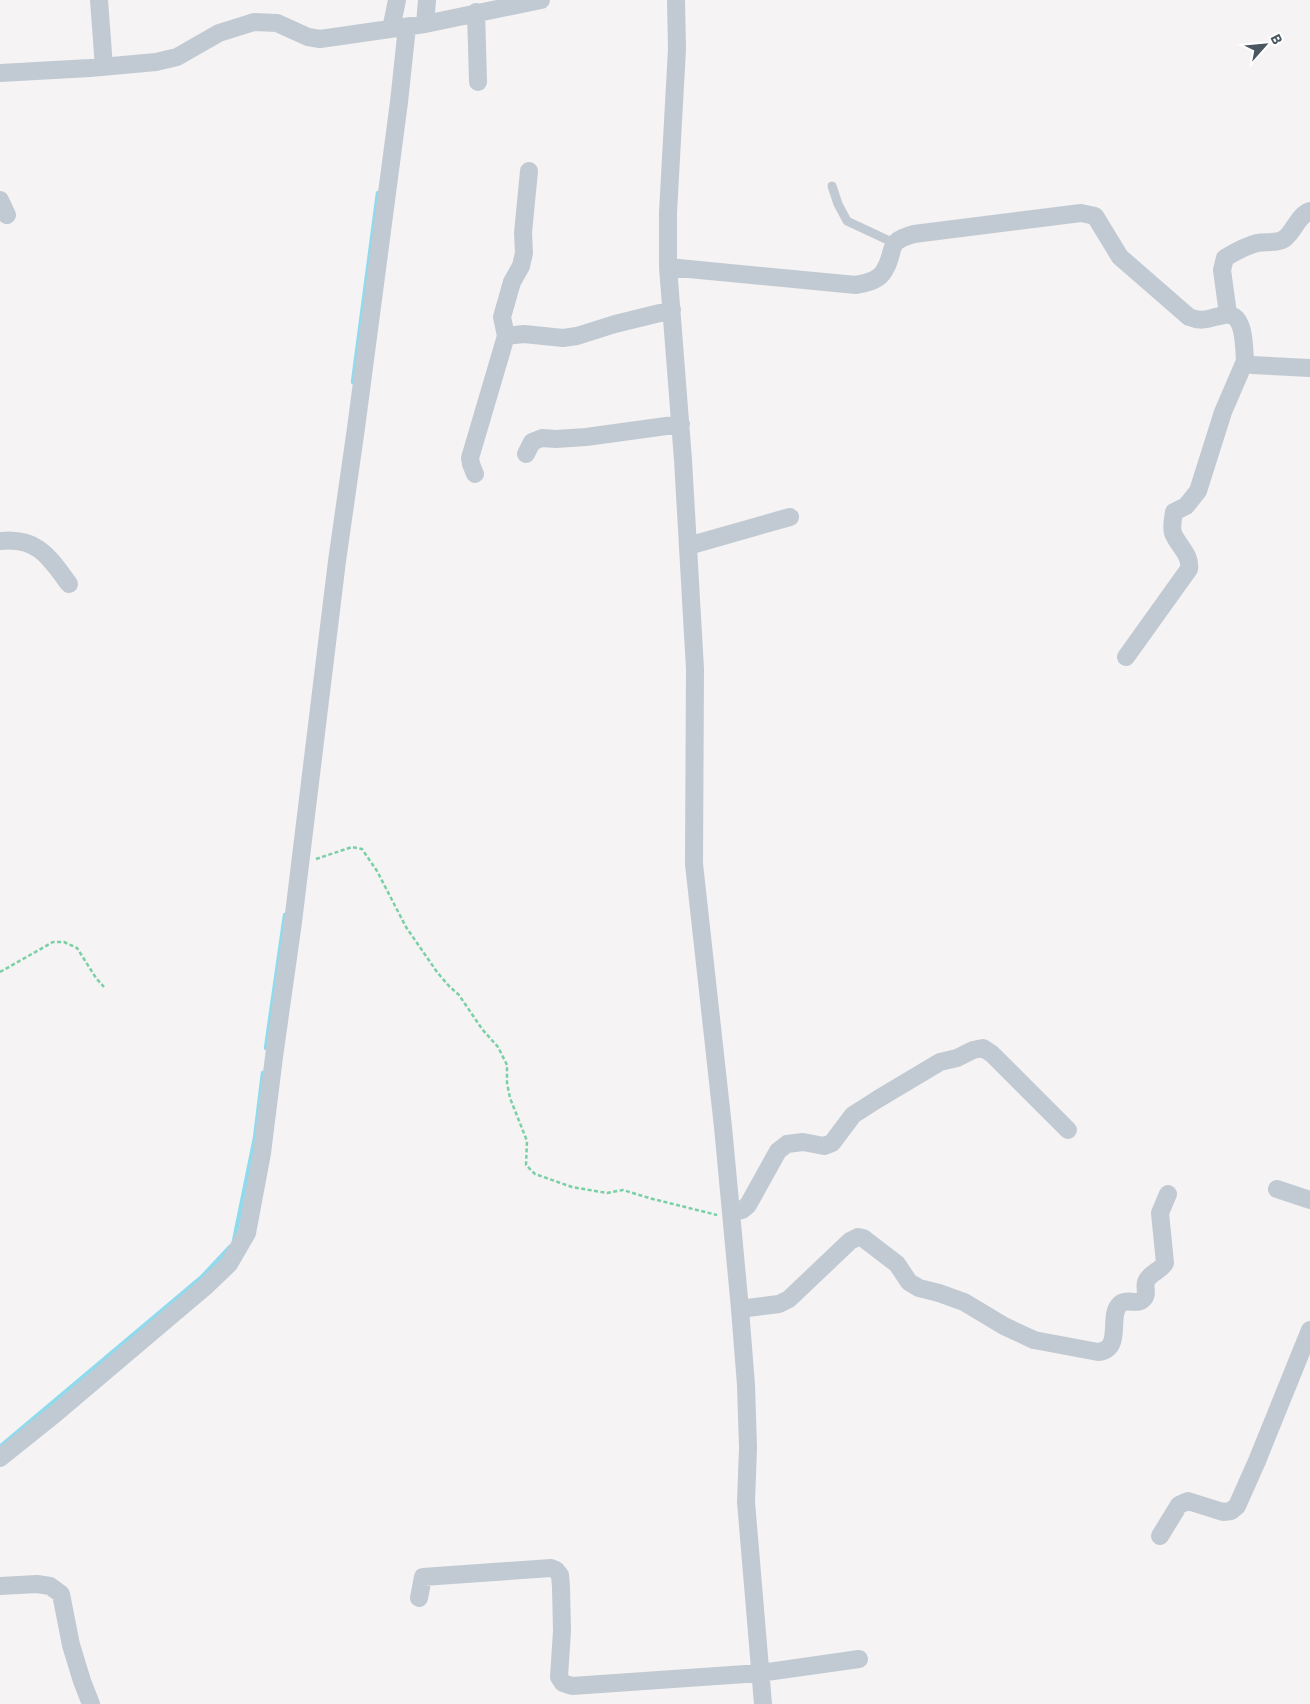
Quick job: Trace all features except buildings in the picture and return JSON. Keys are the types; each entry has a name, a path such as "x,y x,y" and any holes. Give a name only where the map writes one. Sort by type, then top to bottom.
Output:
{"street":[{"path":"99,0 104,67"},
{"path":"0,1458 55,1414 204,1287 229,1264 247,1233 262,1153 335,579 387,195 399,28 397,0"},
{"path":"425,24 427,0"},
{"path":"0,74 156,62 177,57 220,33 254,22 277,22 308,37 320,39 425,24 541,0"},
{"path":"676,0 677,49 668,212 668,267 681,424 695,669 694,864 732,1216 740,1309 746,1385 748,1448 746,1502 763,1704"},
{"path":"476,12 478,82"},
{"path":"476,474 470,458 506,336 502,317 512,282 521,266 524,253 523,233 529,171"},
{"path":"1228,314 1222,270 1225,258 1238,249 1258,243 1278,242 1285,238 1304,213 1310,211"},
{"path":"668,267 856,285 874,280 884,273 894,243 902,237 914,234 1088,214 1095,216 1120,257 1189,317 1203,320 1228,314 1233,316 1240,323 1244,338 1245,360 1223,412 1198,491 1186,506 1174,512 1173,533 1190,562 1189,569 1126,657"},
{"path":"506,336 524,334 562,338 577,336 615,324 672,310"},
{"path":"1245,360 1252,365 1310,368"},
{"path":"526,454 532,442 542,438 556,440 586,437 681,424"},
{"path":"688,546 790,517"},
{"path":"0,541 13,540 38,546 70,584"},
{"path":"732,1216 748,1205 778,1151 787,1144 803,1142 824,1146 832,1144 853,1115 940,1062 957,1058 973,1050 983,1048 992,1054 1068,1130"},
{"path":"1277,1189 1310,1200"},
{"path":"740,1309 779,1304 789,1299 850,1241 858,1237 863,1238 897,1264 909,1282 919,1288 964,1302 1004,1326 1034,1340 1098,1352 1105,1351 1111,1346 1117,1310 1120,1304 1126,1301 1137,1302 1142,1300 1146,1295 1146,1282 1163,1267 1165,1262 1160,1213 1168,1194"},
{"path":"1160,1536 1179,1505 1188,1501 1223,1512 1231,1511 1237,1506 1258,1461 1310,1330"},
{"path":"419,1598 423,1576 551,1568 556,1570 560,1576 562,1631 558,1670 559,1677 564,1684 572,1686 760,1673 859,1659"},
{"path":"0,1586 37,1584 50,1586 61,1594 71,1645 91,1704"}],"lane":[{"path":"832,186 847,222 894,243"}],"path":[{"path":"300,864 352,847 362,849 377,870 406,927 432,964 449,986 459,994 482,1029 498,1047 507,1065 507,1083 510,1098 527,1141 526,1164 535,1174 572,1187 607,1193 623,1190 649,1198 732,1216"},
{"path":"0,972 53,942 64,942 77,948 96,978 104,986"}],"waterway":[{"path":"353,382 378,193"},
{"path":"266,1048 285,915"},
{"path":"234,1241 255,1138 263,1073"},
{"path":"0,1447 202,1277 230,1247"}]}
